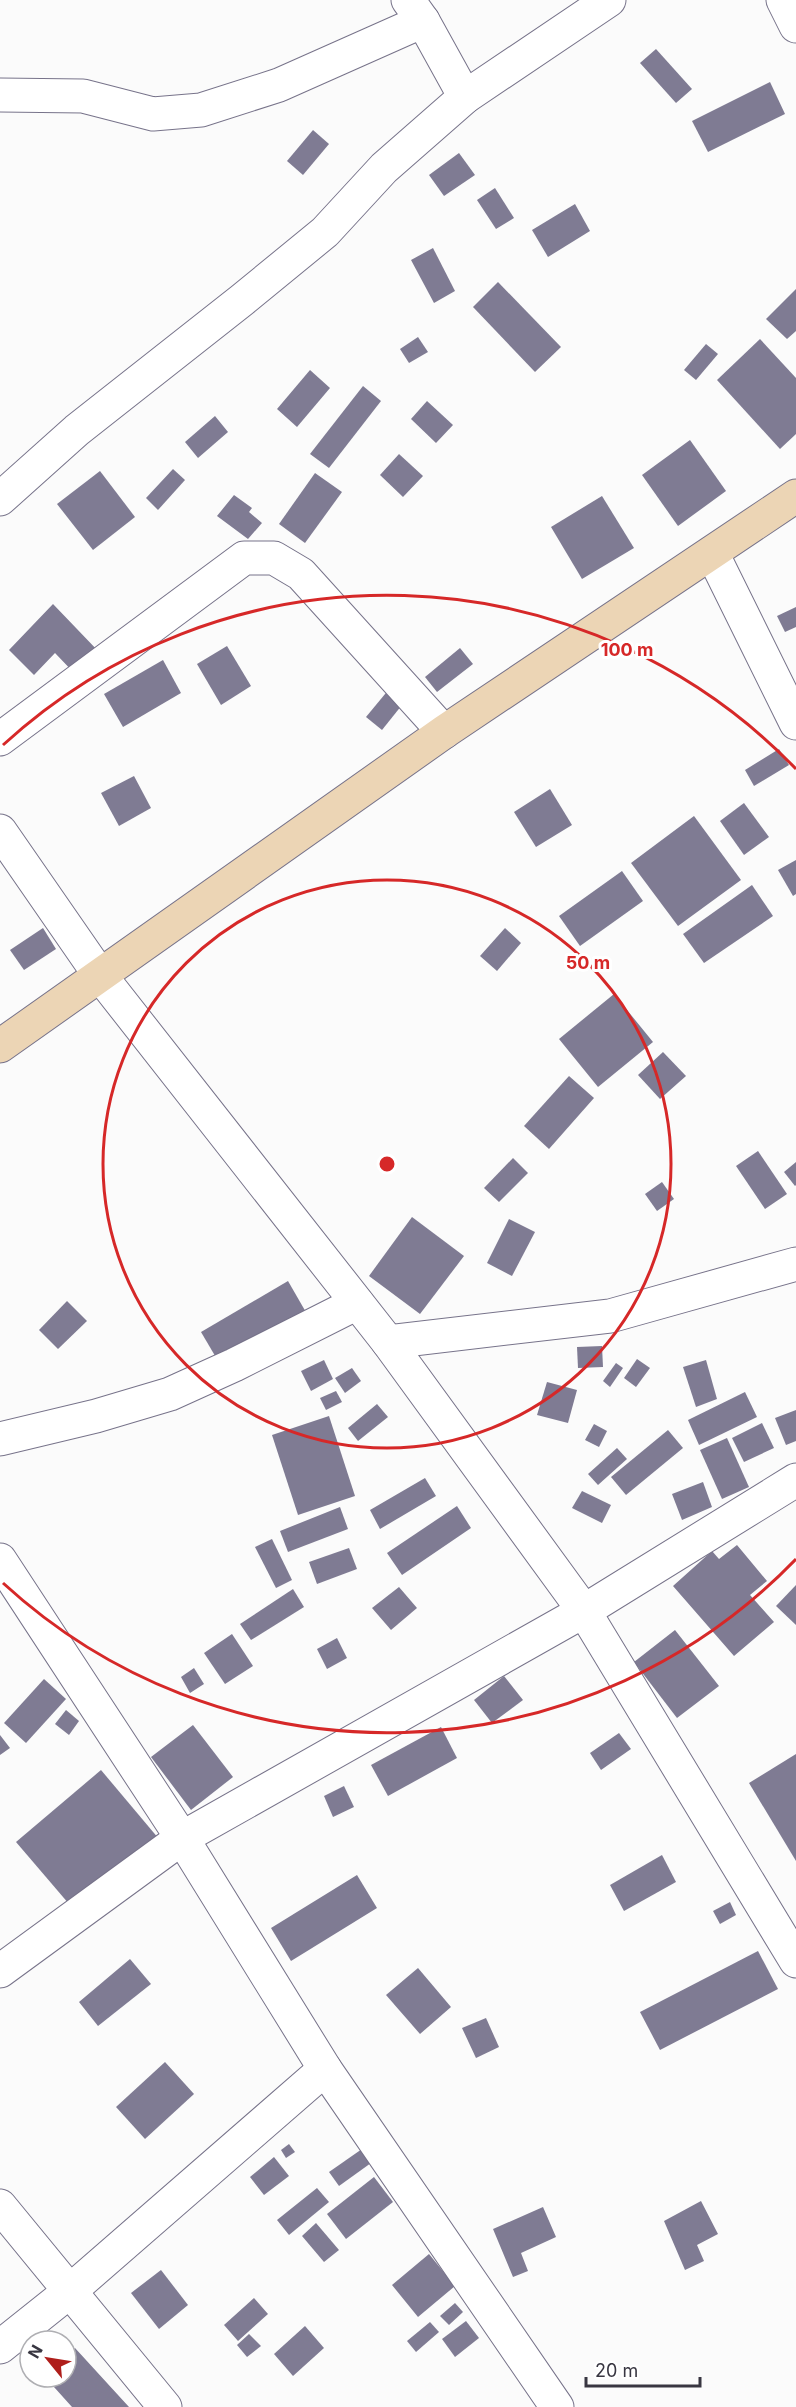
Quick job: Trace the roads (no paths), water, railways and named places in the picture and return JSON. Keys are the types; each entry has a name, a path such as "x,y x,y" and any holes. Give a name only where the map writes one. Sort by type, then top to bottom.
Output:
{"main road":[{"path":"0,1046 444,732 796,496"}],"street":[{"path":"0,499 76,430 325,232 384,168 465,97 609,0"},
{"path":"783,0 796,26"},
{"path":"0,95 83,96 153,114 201,110 279,85 415,11 465,97"},
{"path":"712,553 796,723"},
{"path":"0,739 244,558 274,558 301,574 444,732"},
{"path":"0,831 99,974 388,1342 584,1611 796,1961"},
{"path":"388,1342 610,1316 796,1264"},
{"path":"0,1439 96,1416 170,1394 234,1365 357,1303"},
{"path":"0,1971 182,1838 584,1611 796,1480"},
{"path":"0,1560 182,1838 325,2069 556,2407"},
{"path":"0,2347 70,2291 325,2069"},
{"path":"0,2206 165,2407"}]}
